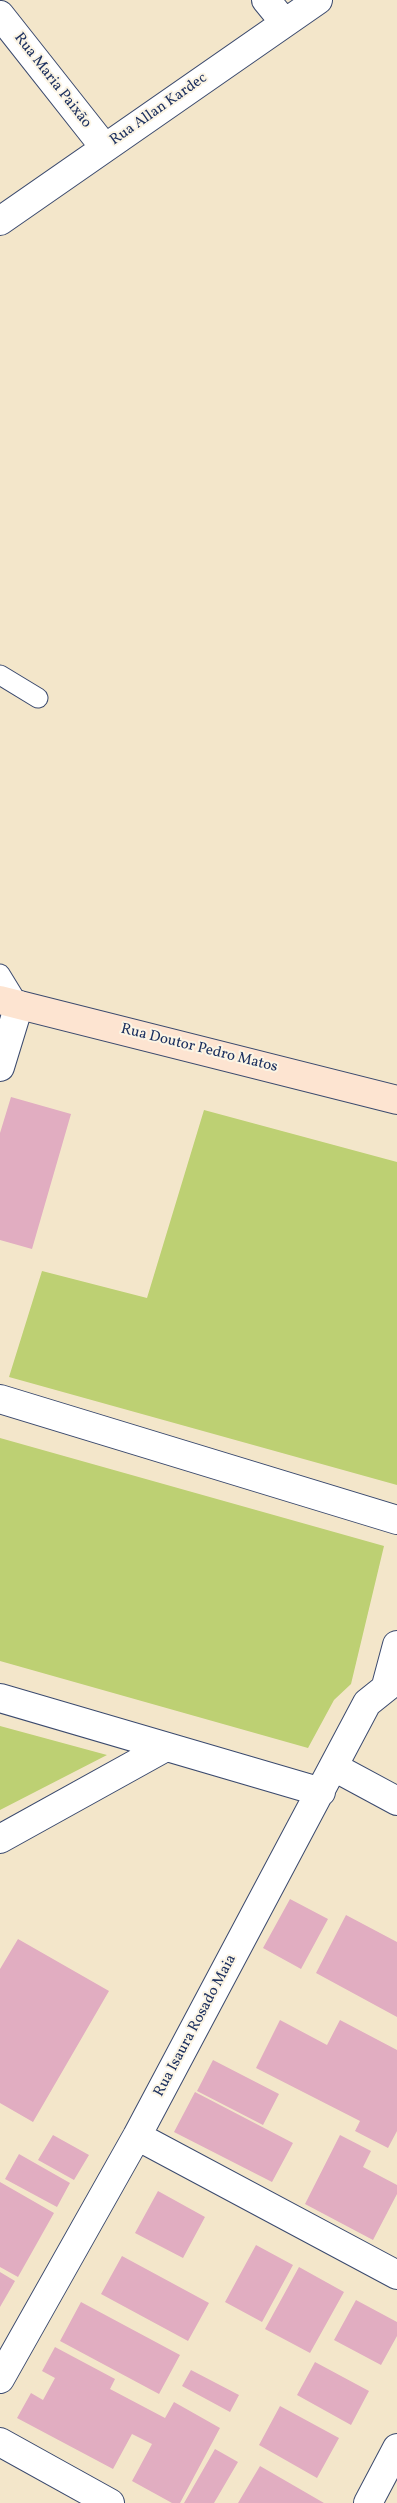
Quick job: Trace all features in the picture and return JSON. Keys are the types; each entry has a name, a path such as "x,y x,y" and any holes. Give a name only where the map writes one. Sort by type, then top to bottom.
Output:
{"main road":[{"name":"Rua Doutor Pedro Matos","path":"9,1002 397,1100"}],"street":[{"path":"266,0 284,22"},
{"name":"Rua Allan Kardec","path":"0,221 318,0"},
{"name":"Rua Maria Paixão","path":"0,15 105,148"},
{"path":"0,1067 9,1002"},
{"path":"0,1399 397,1520"},
{"path":"392,1683 397,1645"},
{"name":"Rua Isaura Rosado Maia","path":"0,2379 137,2136 367,1703 392,1683"},
{"path":"0,1698 321,1792"},
{"path":"0,1839 166,1746"},
{"path":"334,1766 397,1801"},
{"path":"137,2136 397,2275"},
{"path":"0,2442 110,2503"},
{"path":"368,2503 397,2448"}],"lane":[{"path":"0,675 38,698"},
{"path":"0,974 9,1002"}],"green space":[{"path":"204,1110 397,1162 397,1485 9,1377 42,1271 147,1298"},
{"path":"0,1438 384,1546 351,1684 334,1700 308,1748 0,1661"},
{"path":"0,1726 107,1755 0,1810"}],"building":[{"path":"11,1097 71,1114 32,1249 0,1240 0,1133"},
{"path":"290,1899 328,1919 301,1969 263,1948"},
{"path":"346,1915 397,1942 397,2017 316,1973"},
{"path":"18,1939 109,1991 33,2122 0,2103 0,1969"},
{"path":"280,2020 327,2045 340,2020 397,2050 397,2131 388,2148 355,2131 360,2121 256,2068"},
{"path":"213,2060 279,2094 263,2125 197,2091"},
{"path":"195,2092 293,2143 272,2182 174,2132"},
{"path":"53,2135 89,2155 74,2180 38,2160"},
{"path":"340,2135 371,2151 363,2167 397,2185 397,2194 373,2240 305,2204"},
{"path":"19,2154 70,2183 57,2207 5,2179"},
{"path":"0,2182 54,2213 18,2277 0,2267"},
{"path":"158,2191 205,2217 183,2258 135,2233"},
{"path":"256,2245 293,2265 262,2322 225,2302"},
{"path":"122,2256 209,2303 188,2341 101,2294"},
{"path":"299,2267 344,2292 310,2353 265,2329"},
{"path":"0,2272 15,2281 0,2307"},
{"path":"356,2300 397,2322 397,2336 381,2365 334,2340"},
{"path":"81,2302 180,2355 159,2394 60,2341"},
{"path":"55,2347 115,2379 110,2389 165,2418 174,2402 220,2428 180,2503 172,2503 132,2481 152,2444 132,2434 113,2469 17,2418 31,2393 43,2400 55,2378 42,2371"},
{"path":"315,2362 369,2391 351,2425 297,2395"},
{"path":"191,2370 239,2395 230,2412 182,2386"},
{"path":"280,2406 339,2438 317,2478 259,2445"},
{"path":"215,2449 238,2462 214,2503 184,2503"},
{"path":"260,2466 324,2503 238,2503"}]}
